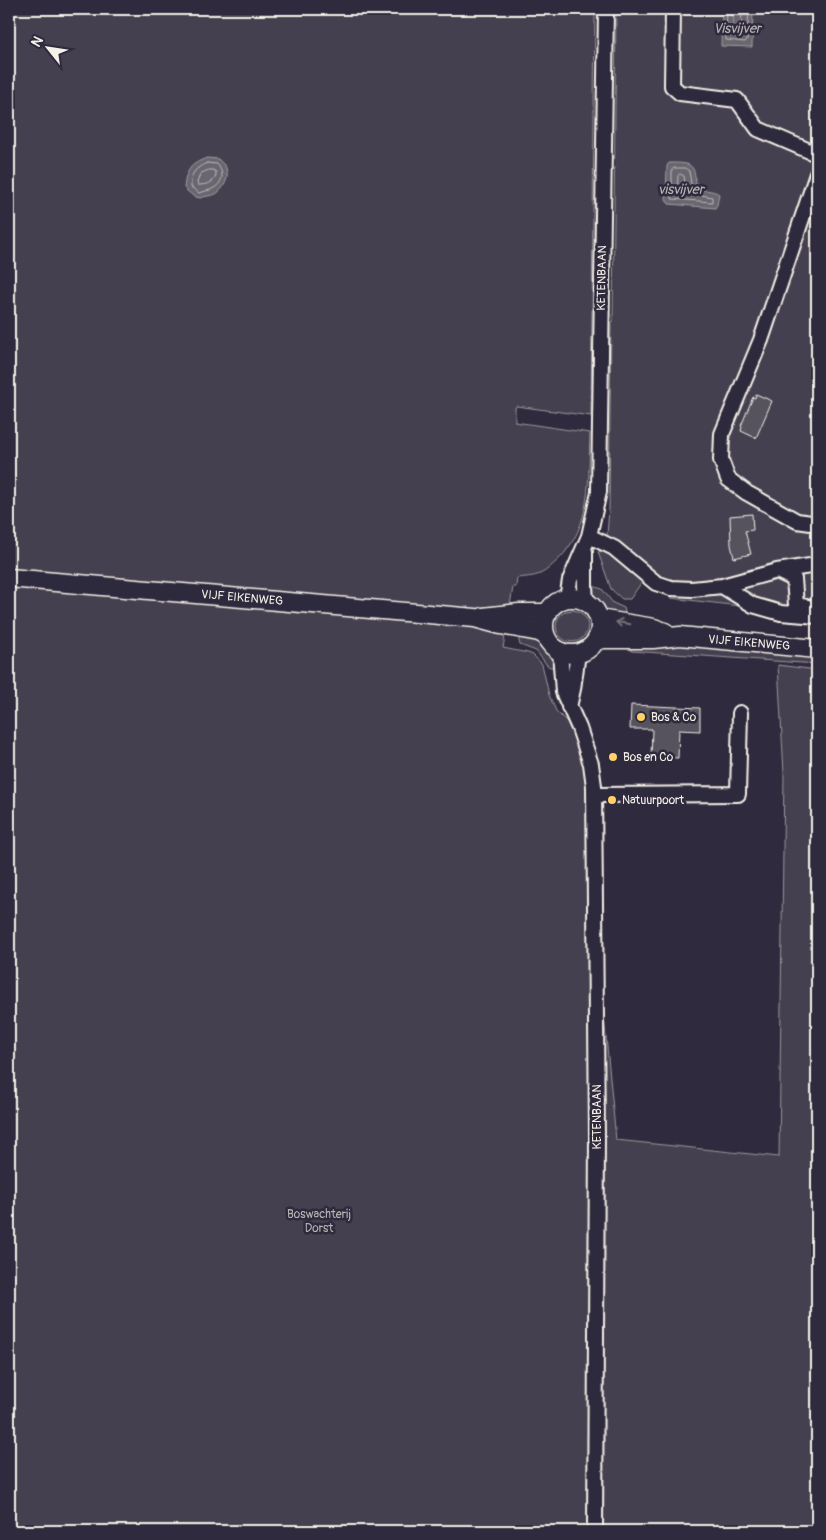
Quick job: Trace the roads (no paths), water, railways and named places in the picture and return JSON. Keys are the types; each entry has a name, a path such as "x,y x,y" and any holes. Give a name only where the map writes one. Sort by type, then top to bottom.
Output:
{"main road":[{"name":"VIJF EIKENWEG","path":"9,578 475,618 539,632 546,636"},
{"path":"574,598 586,602 595,610 599,619 600,627 596,641 585,651 578,653 572,654 560,651 551,645 546,636 544,624 548,613 556,604 567,599 574,598"},
{"name":"VIJF EIKENWEG","path":"475,618 519,613 548,613"},
{"name":"VIJF EIKENWEG","path":"599,619 654,628 680,636 817,649"},
{"name":"VIJF EIKENWEG","path":"596,641 603,639 653,639 680,636"}],"street":[{"name":"KETENBAAN","path":"567,599 570,580 587,540 600,492 606,9"},
{"path":"673,9 672,86 680,93 737,100 758,129 814,152 817,156"},
{"path":"817,174 762,340 722,434 721,460 728,479 747,493 797,522 811,523 817,521"},
{"name":"KETENBAAN","path":"586,602 587,540"},
{"path":"587,540 614,548 656,582 671,588 692,589 722,586 783,570 817,558"},
{"path":"783,570 817,565"},
{"path":"783,570 794,579 796,605"},
{"path":"722,586 753,605 781,614 817,616"},
{"path":"764,608 796,605 817,610"},
{"name":"KETENBAAN","path":"560,651 561,684 592,764 595,795 598,1136 595,1531"},
{"path":"569,707 578,653"},
{"path":"595,795 738,794 740,713"}],"water":[{"name":"Visvijver","path":"722,9 753,9 752,47 721,46"},
{"path":"207,158 218,159 224,165 227,171 227,179 219,192 200,198 193,196 184,188 185,182 190,168"},
{"name":"visvijver","path":"669,163 687,164 693,169 696,186 719,194 715,208 669,204 666,199 667,166"}],"place":[{"name":"Bos & Co","path":"641,717"},
{"name":"Bos en Co","path":"613,757"},
{"name":"Natuurpoort","path":"612,800"}],"park label":[{"name":"Boswachterij Dorst","path":"319,1221"}]}
